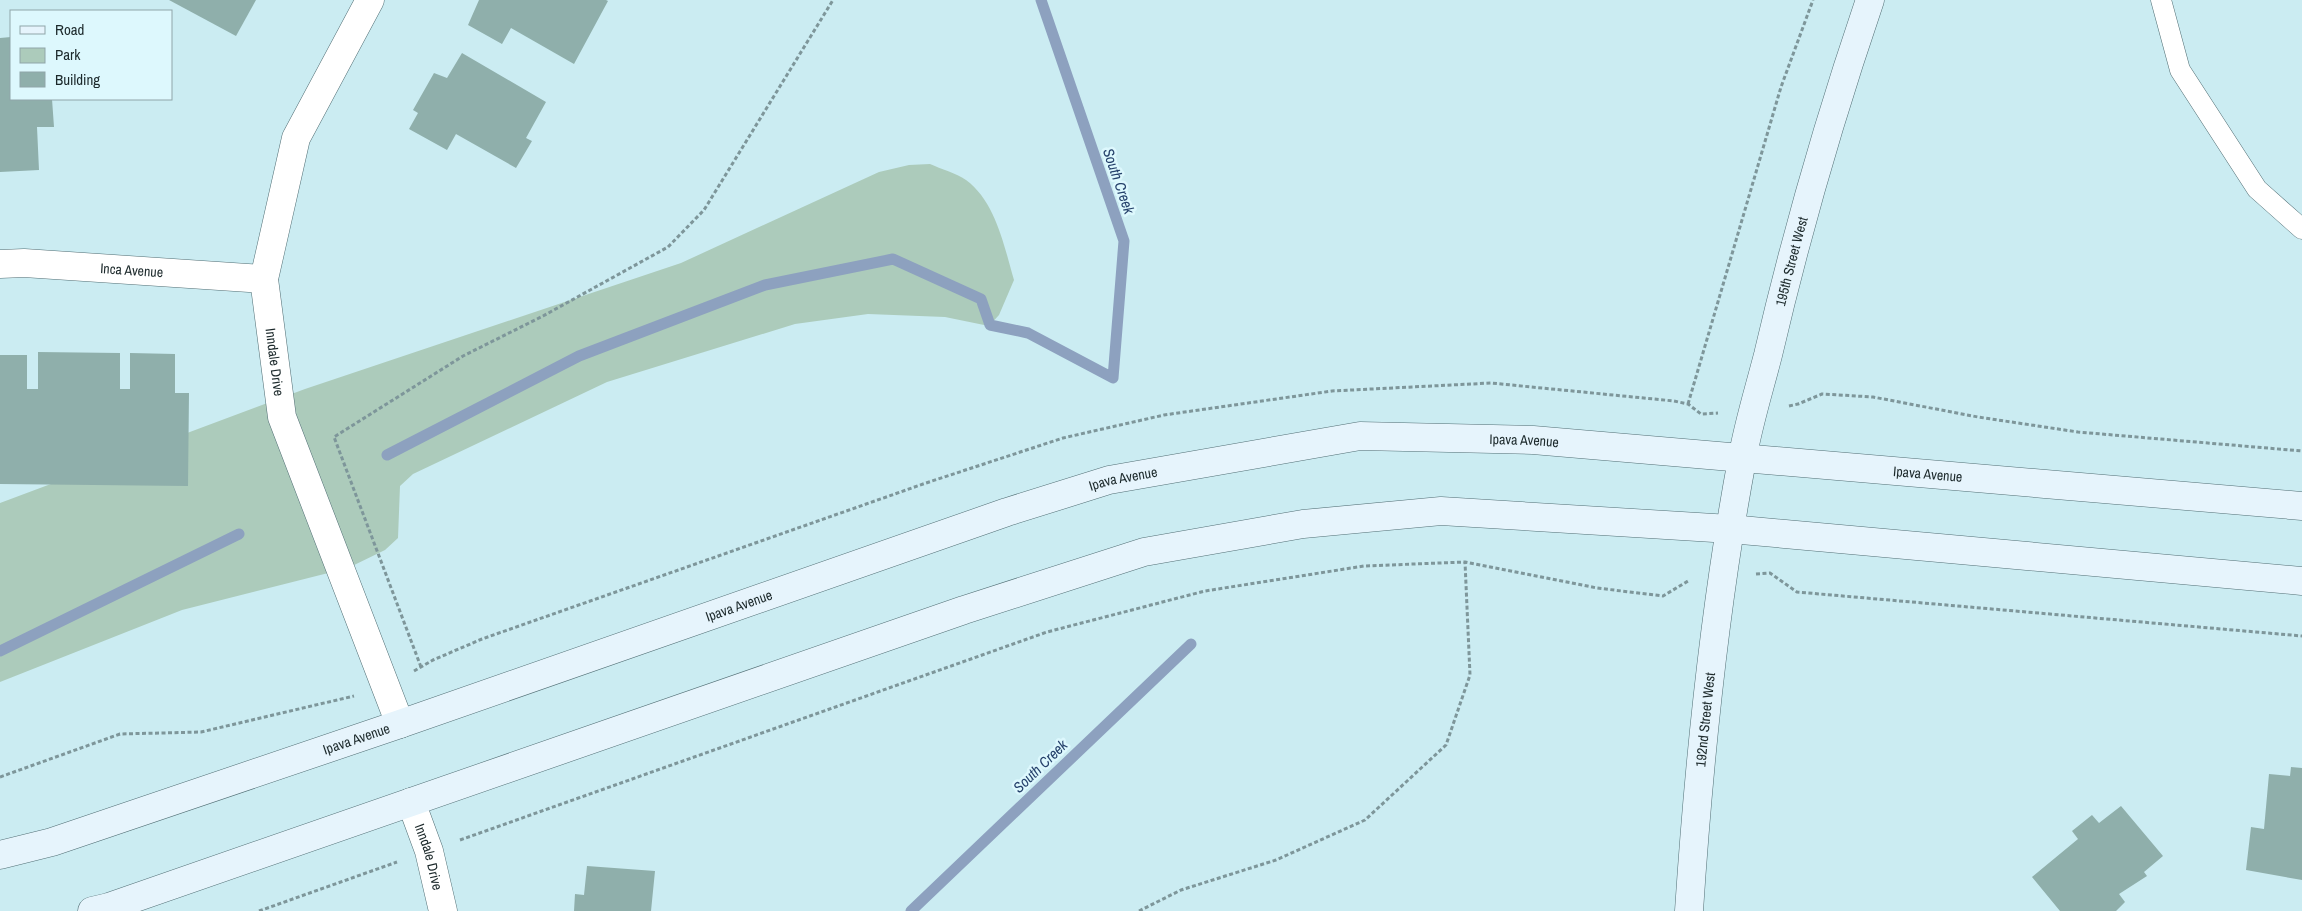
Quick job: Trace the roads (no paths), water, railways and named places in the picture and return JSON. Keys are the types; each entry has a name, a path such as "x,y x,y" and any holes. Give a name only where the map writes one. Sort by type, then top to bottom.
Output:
{"street":[{"name":"Inndale Drive","path":"370,0 296,138 264,279 282,417 400,724"},
{"name":"195th Street West","path":"1730,529 1742,456 1791,256 1824,142 1870,0"},
{"name":"Inca Avenue","path":"0,264 24,263 264,279"},
{"name":"Ipava Avenue","path":"0,855 52,842 400,724 1007,512 1109,480 1360,436 1533,440 1742,456 2302,506"},
{"path":"92,911 109,907 945,616 1144,552 1304,524 1441,511 1730,529 2302,581"},
{"name":"192nd Street West","path":"1689,911 1698,784 1730,529"},
{"name":"Inndale Drive","path":"411,802 429,851 443,911"}],"lane":[{"path":"2161,0 2180,70 2257,189 2302,229"}],"waterway":[{"path":"387,455 579,356 765,285 893,259 981,299 990,325 1028,333 1113,378 1124,241 1041,0"},
{"path":"0,651 239,534"},
{"name":"South Creek","path":"911,911 1191,644"}]}
